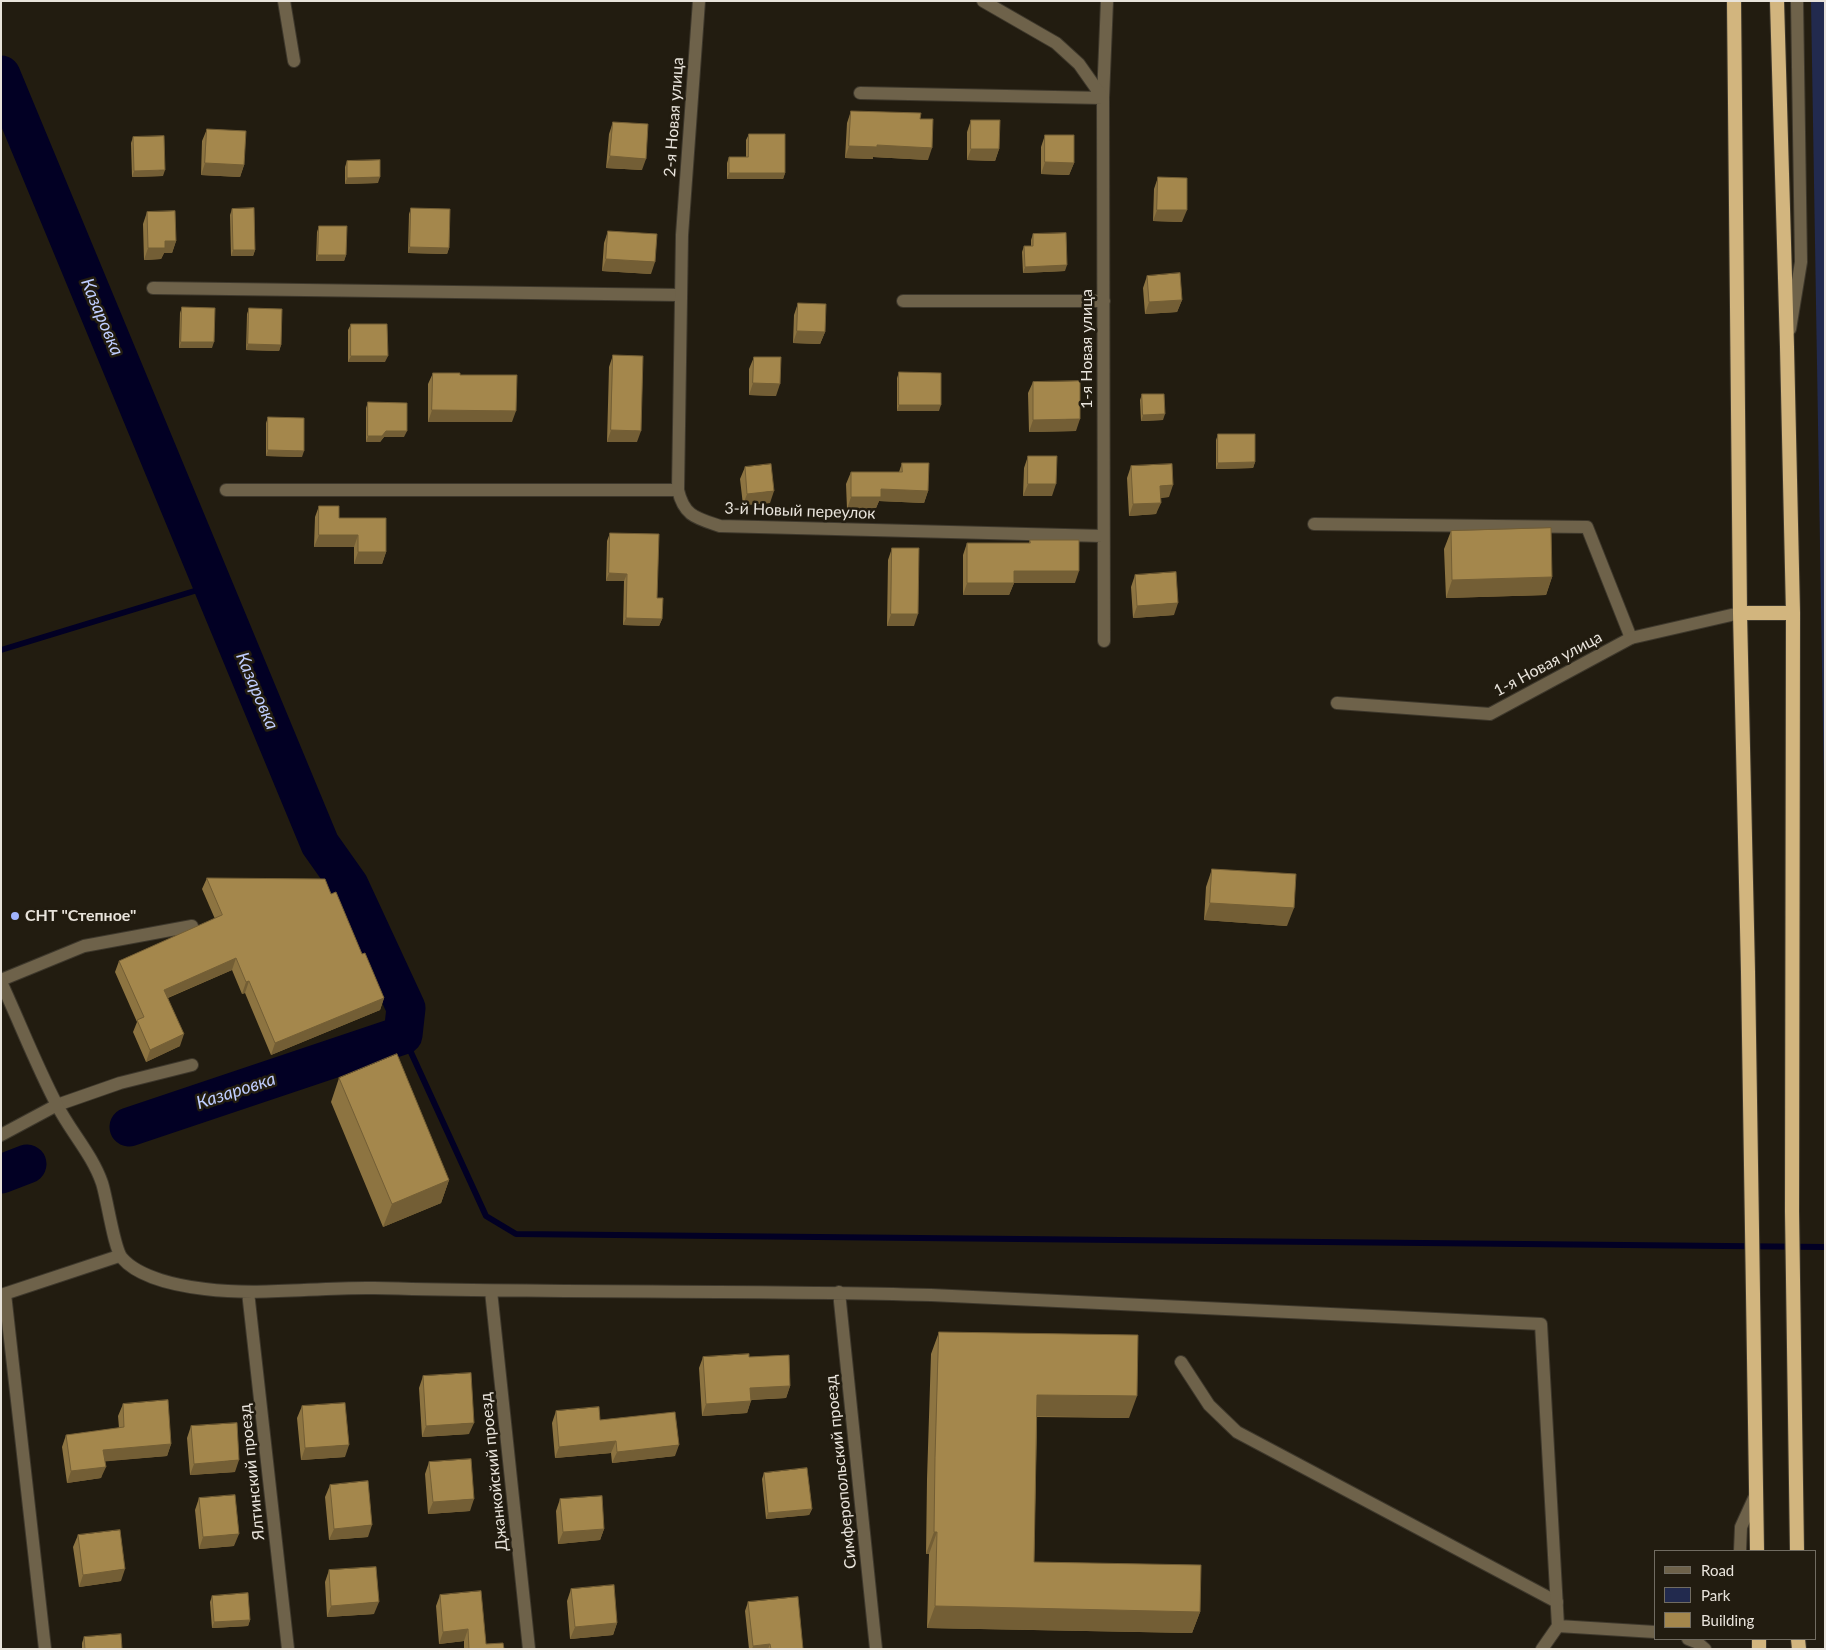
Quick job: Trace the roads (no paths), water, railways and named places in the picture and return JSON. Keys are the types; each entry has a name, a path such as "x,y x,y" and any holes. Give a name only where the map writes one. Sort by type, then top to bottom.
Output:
{"highway":[{"path":"1734,1 1740,613 1757,1550"},
{"path":"1777,1 1793,613 1792,1211 1797,1550"},
{"path":"1740,613 1793,613"}],"street":[{"path":"284,1 294,61"},
{"name":"2-я Новая улица","path":"682,235 699,1"},
{"path":"983,1 1056,43 1079,64 1103,98"},
{"name":"1-я Новая улица","path":"1104,641 1103,98 1108,1"},
{"path":"1787,347 1801,262 1797,1"},
{"path":"860,93 1103,98"},
{"name":"3-й Новый переулок","path":"682,235 678,490 681,503 690,514 720,526 1104,536"},
{"path":"152,288 680,295"},
{"path":"903,301 1104,301"},
{"path":"226,490 678,490"},
{"path":"1314,524 1587,527 1631,638"},
{"name":"1-я Новая улица","path":"1337,703 1490,714 1631,638 1740,613"},
{"path":"192,926 84,946 1,981 57,1106 102,1181 120,1256 145,1274 204,1289 248,1292 366,1288 491,1291 931,1294 1541,1324 1558,1626 1542,1649"},
{"path":"1,1135 57,1106 120,1083 192,1065"},
{"path":"45,1649 3,1294 120,1256"},
{"name":"Джанкойский проезд","path":"491,1291 529,1649"},
{"name":"Ялтинский проезд","path":"248,1292 288,1649"},
{"name":"Симферопольский проезд","path":"839,1292 876,1649"},
{"path":"1181,1362 1209,1405 1237,1432 1557,1602"},
{"path":"1740,1550 1741,1527 1756,1494"},
{"path":"1558,1626 1654,1632"},
{"path":"1690,1640 1705,1649"}],"waterway":[{"name":"Казаровка","path":"1,75 320,844 349,885 406,1008 403,1035 129,1127"},
{"path":"1,650 214,585"},
{"path":"403,1035 486,1216 516,1234 1825,1247"},
{"name":"Казаровка","path":"1,1174 27,1164"}],"place":[{"name":"СНТ \"Степное\"","path":"15,916"}]}
